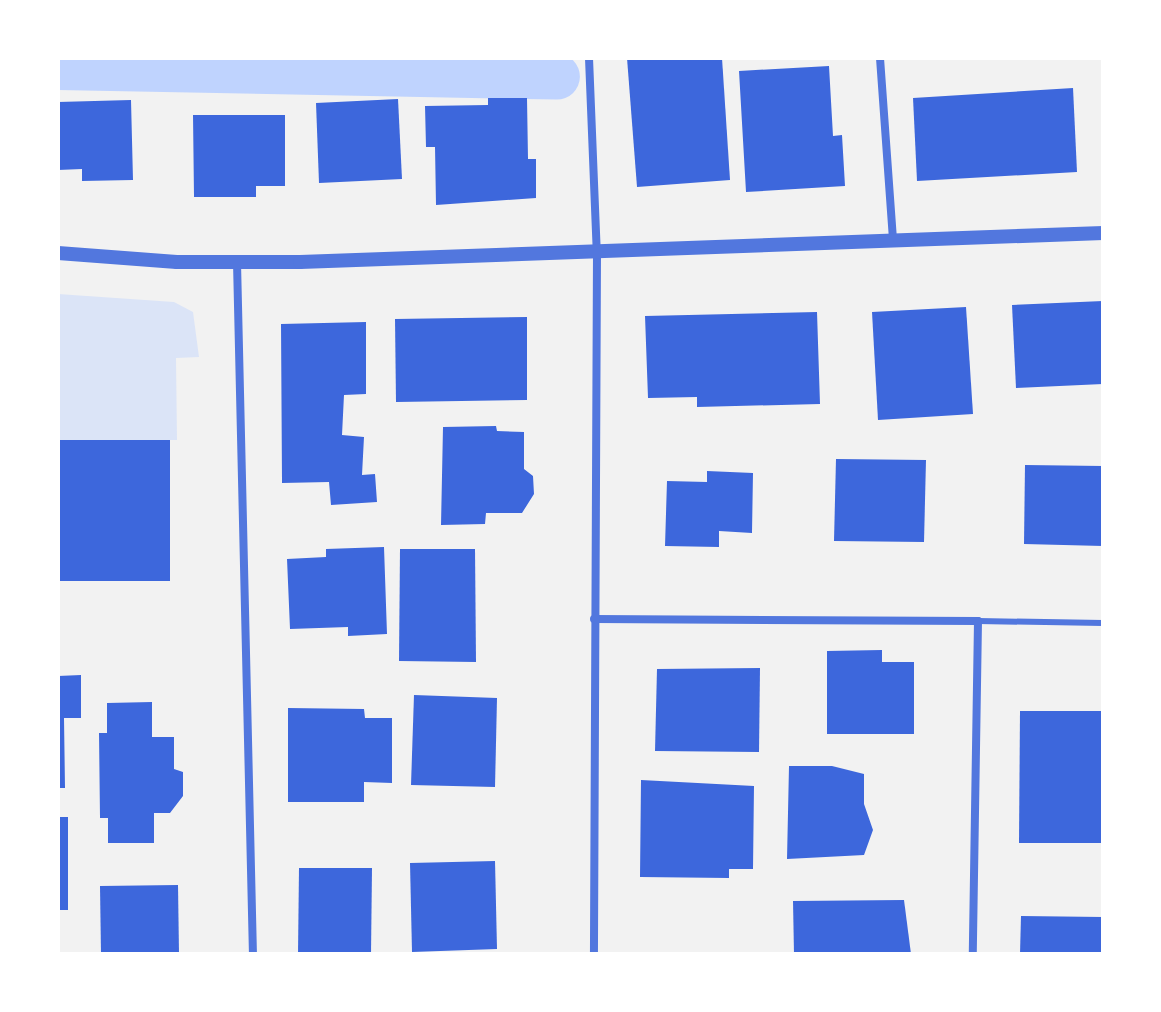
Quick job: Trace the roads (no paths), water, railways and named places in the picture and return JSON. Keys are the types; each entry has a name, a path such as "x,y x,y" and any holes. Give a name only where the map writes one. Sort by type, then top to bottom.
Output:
{"street":[{"path":"589,58 597,254 594,954"},
{"path":"880,58 893,240"},
{"path":"58,253 237,262 597,254 1103,233"},
{"path":"237,262 253,954"},
{"path":"594,619 978,621 973,954"}],"lane":[{"path":"978,621 1103,623"}],"waterway":[{"path":"58,67 557,77"}]}
